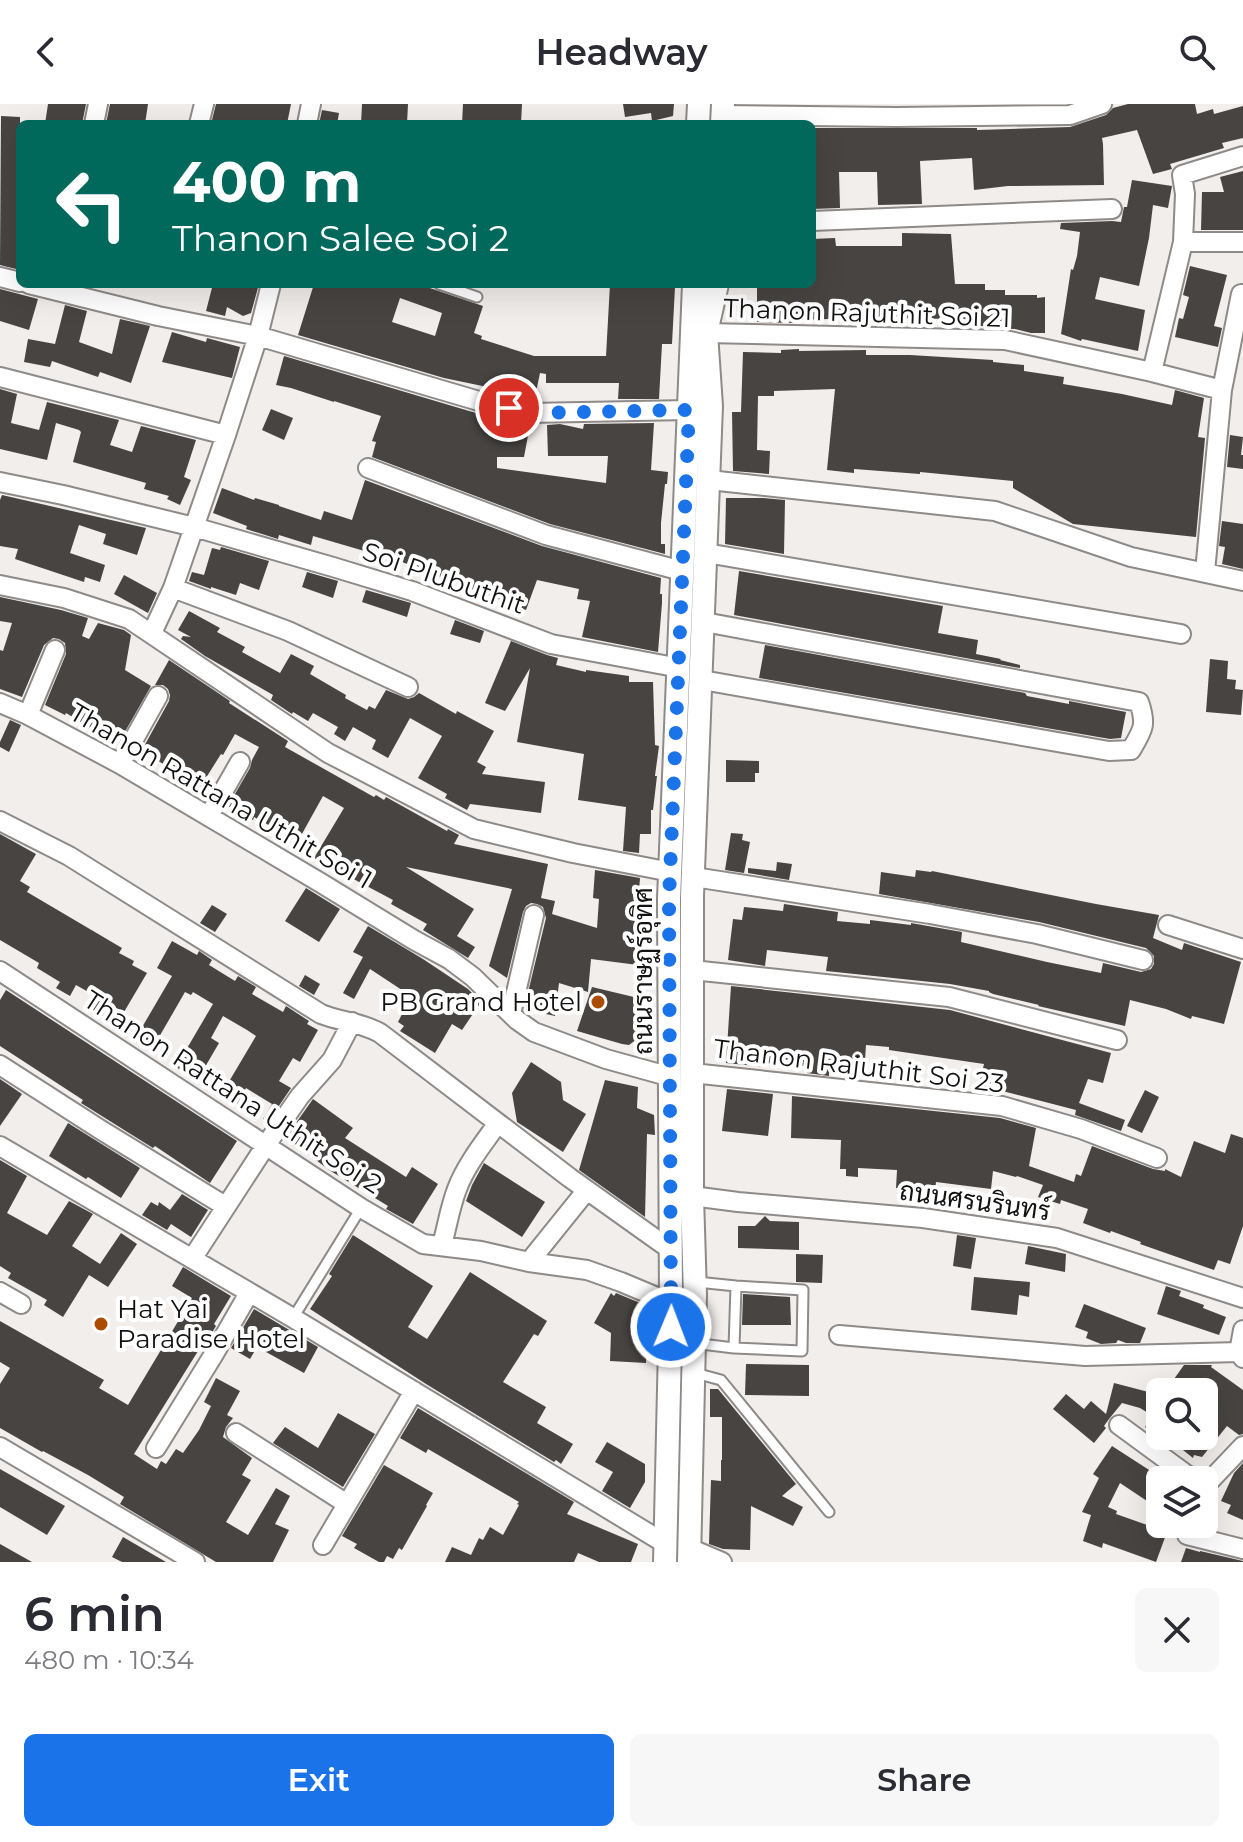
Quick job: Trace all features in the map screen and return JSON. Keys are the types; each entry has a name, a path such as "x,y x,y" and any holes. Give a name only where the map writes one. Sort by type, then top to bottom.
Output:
{"street":[{"path":"722,114 1009,110 1070,115 1102,104"},
{"path":"1152,372 1183,242 1185,194 1182,175 1243,156"},
{"path":"816,221 1112,209"},
{"path":"1183,242 1243,242"},
{"path":"45,288 158,316 258,336 528,413 689,410"},
{"path":"152,633 173,588 226,435 270,288"},
{"name":"ถนนราษฏร์อุทิศ","path":"689,1555 694,1282 692,1196 671,872 694,288"},
{"name":"ถนนราษฏร์อุทิศ","path":"666,1553 671,1250 692,970 692,896 709,480 711,406 706,333 716,288"},
{"path":"1205,572 1222,390 1242,294"},
{"name":"Thanon Rajuthit Soi 21","path":"706,333 1005,340 1222,390"},
{"path":"0,377 226,435"},
{"path":"368,468 546,535 682,571"},
{"path":"709,480 995,511 1131,557 1243,581"},
{"name":"Soi Plubuthit","path":"0,482 194,527 412,591 551,644 680,668"},
{"path":"706,553 1181,634"},
{"path":"0,585 64,598 129,619 328,753 474,829 671,872"},
{"path":"173,588 288,631 408,687"},
{"path":"702,680 1109,751 1131,750 1143,730 1139,702 704,622"},
{"path":"28,715 55,650"},
{"path":"120,764 158,696"},
{"name":"Thanon Rattana Uthit Soi 1","path":"0,703 120,764 449,959 473,977 511,1014"},
{"path":"209,816 240,762"},
{"path":"675,767 698,767"},
{"path":"0,821 69,856 321,1014 380,1033 671,1250"},
{"path":"694,877 930,914 1037,934 1143,960"},
{"path":"511,1014 534,915"},
{"path":"1168,925 1243,949"},
{"path":"692,970 949,997 1117,1040"},
{"name":"Thanon Rattana Uthit Soi 2","path":"2,975 361,1208 423,1244 587,1270 671,1303"},
{"name":"Thanon Rajuthit Soi 23","path":"511,1014 534,1032 606,1059 682,1075 1002,1106 1081,1129 1157,1158"},
{"path":"192,1259 300,1096 332,1060 352,1022"},
{"path":"0,1065 225,1206"},
{"path":"442,1245 460,1181 498,1123"},
{"path":"0,1146 414,1391 666,1553"},
{"path":"529,1262 587,1190"},
{"name":"ถนนศรนรินทร์","path":"692,1196 923,1218 1057,1238 1243,1298"},
{"path":"0,1292 21,1304"},
{"path":"156,1448 249,1293"},
{"path":"839,1335 1085,1356 1241,1355 1243,1330"},
{"path":"323,1545 414,1391"},
{"path":"1119,1425 1175,1466"},
{"path":"236,1433 347,1504"},
{"path":"1218,1472 1243,1446"},
{"path":"0,1447 188,1558"},
{"path":"1199,1538 1243,1549"},
{"path":"689,1555 722,1562"}],"lane":[{"path":"451,288 477,297"},
{"path":"293,1318 361,1208"},
{"path":"693,1343 802,1351 803,1290 694,1282"},
{"path":"734,1348 736,1286"},
{"path":"670,1375 693,1373 721,1380 829,1512"}],"building":[{"path":"48,104 86,104 83,120 46,120"},
{"path":"110,104 148,104 146,120 107,120"},
{"path":"216,104 291,104 288,120 212,120"},
{"path":"362,104 408,104 407,120 361,120"},
{"path":"463,104 522,104 521,120 462,120"},
{"path":"623,104 674,104 673,116 656,120 652,120 651,113 625,117"},
{"path":"1128,104 1195,104 1197,114 1213,109 1214,114 1243,106 1243,138 1222,143 1224,148 1170,164 1172,169 1153,174 1137,130 1102,138 1104,185 1008,186 974,190 972,158 920,161 922,204 878,205 877,172 839,172 840,208 816,209 816,128 977,130 1070,127 1106,115 1113,108"},
{"path":"322,110 339,113 338,120 320,120"},
{"path":"1,116 20,117 16,120 16,269 0,265"},
{"path":"1243,171 1243,230 1201,230 1202,192 1224,192 1220,177"},
{"path":"1132,180 1172,186 1168,208 1153,205 1139,286 1100,277 1095,299 1145,310 1138,351 1081,341 1061,334 1080,232 1060,229 1061,223 1121,222"},
{"path":"902,233 951,234 955,284 985,284 985,290 1005,290 1005,295 1045,297 1045,333 965,326 965,319 864,318 796,320 796,323 757,322 757,288 816,288 816,239 835,238 836,246 902,246"},
{"path":"1190,266 1227,275 1214,326 1222,328 1218,347 1175,337 1179,318 1183,319 1189,297 1183,295"},
{"path":"212,288 258,288 251,313 243,316 227,307 225,316 206,311"},
{"path":"313,288 430,288 483,306 474,333 482,336 481,339 534,356 606,356 610,288 675,288 672,344 662,344 659,399 618,399 619,383 546,383 546,374 540,373 535,397 444,378 298,335","holes":["400,298 442,313 435,336 392,322"]},
{"path":"0,289 38,299 29,330 0,321"},
{"path":"65,305 87,311 79,342 112,354 120,319 150,326 131,383 100,372 98,377 52,361 50,367 24,362 28,339 55,344"},
{"path":"172,332 206,342 207,338 240,347 232,378 162,362"},
{"path":"781,350 866,350 866,355 993,360 1024,365 1024,371 1064,377 1063,384 1172,405 1175,390 1204,398 1198,437 1205,438 1196,537 1073,524 1013,488 1013,481 920,472 854,469 854,473 827,470 835,389 774,391 774,396 758,396 757,450 770,451 769,474 733,471 732,412 741,412 743,352 781,353"},
{"path":"284,356 486,416 530,425 524,457 497,457 497,468 606,483 608,456 548,456 547,425 560,424 583,429 584,424 654,423 651,470 668,472 661,523 661,544 665,544 665,554 550,524 372,457 376,442 372,441 381,416 276,385"},
{"path":"0,389 17,394 11,423 39,430 47,402 119,420 110,445 132,452 141,426 196,440 184,477 191,480 180,505 167,499 169,496 144,489 146,483 73,462 79,430 56,423 47,460 0,449"},
{"path":"271,409 293,418 284,440 262,430"},
{"path":"1230,435 1243,437 1243,469 1227,467"},
{"path":"365,480 542,546 661,578 658,652 582,637 590,601 577,599 579,589 537,580 526,610 402,562 313,536 311,545 279,535 278,539 246,529 247,526 213,513 222,488 321,520 324,511 352,520"},
{"path":"2,495 146,528 137,555 103,544 106,534 79,525 70,553 105,565 100,582 85,577 84,582 15,559 18,549 0,546"},
{"path":"726,498 785,500 784,554 725,544"},
{"path":"1222,521 1243,524 1243,569 1222,564 1225,547 1219,546"},
{"path":"221,547 269,561 259,590 240,583 236,595 189,581 192,572 204,575 212,548 220,550"},
{"path":"739,571 943,606 938,633 978,640 976,654 1001,659 1025,669 734,615"},
{"path":"307,572 338,581 333,598 302,587"},
{"path":"124,575 157,593 148,613 114,594"},
{"path":"366,590 411,603 407,617 362,602"},
{"path":"0,597 88,618 82,636 89,639 98,623 131,635 125,670 151,686 122,737 118,734 114,742 66,713 45,705 66,654 65,643 59,639 53,638 44,645 22,697 0,689 0,650 3,651 12,623 0,621"},
{"path":"189,611 220,628 217,632 245,647 242,652 280,673 291,654 314,666 310,674 367,710 369,706 375,709 386,690 408,699 419,693 494,731 477,762 486,767 482,774 545,782 541,813 470,804 467,810 445,798 447,794 418,778 442,736 410,718 388,758 372,749 376,740 353,727 345,741 334,734 338,727 313,713 308,721 292,714 271,700 273,695 181,639 183,636 191,637 178,630"},
{"path":"455,620 484,631 480,643 450,634"},
{"path":"511,641 558,658 556,665 586,672 629,676 629,682 653,682 655,745 659,746 657,776 651,810 651,834 640,834 639,853 623,851 626,807 578,800 584,754 517,742 530,668 505,711 485,703"},
{"path":"765,645 1025,693 1027,696 1069,704 1069,701 1126,712 1121,738 1110,739 759,678"},
{"path":"1210,659 1228,661 1227,679 1236,680 1235,689 1243,690 1241,715 1206,712"},
{"path":"169,660 288,741 285,747 374,797 376,795 384,800 386,797 459,835 454,844 548,864 541,898 555,901 552,914 597,928 599,899 593,898 595,870 640,878 635,946 640,946 638,965 591,959 588,992 559,983 555,1016 524,1009 546,918 543,907 531,903 526,906 507,978 489,966 512,889 406,867 474,909 457,936 475,947 468,958 423,930 427,924 391,904 393,900 314,858 344,808 323,796 298,841 228,806 259,747 235,734 199,789 165,768 142,750 169,701 168,689 155,685"},
{"path":"10,720 21,725 9,752 0,747 0,742"},
{"path":"726,760 759,761 755,782 726,782"},
{"path":"731,833 743,834 742,840 750,842 744,873 725,870"},
{"path":"0,834 36,854 20,881 30,887 27,892 122,948 119,953 147,973 124,1012 109,1004 102,1016 92,1009 99,998 76,985 70,996 56,988 60,982 37,968 39,963 0,940"},
{"path":"777,862 792,864 789,880 748,873 748,868 776,871"},
{"path":"916,870 1159,915 1153,938 1182,950 1184,943 1241,962 1224,1024 1192,1016 1191,1019 1130,1000 1125,1026 989,991 826,971 828,957 767,950 765,966 728,960 733,919 742,920 744,907 783,911 784,904 838,912 837,921 911,923 962,932 961,942 1101,973 1103,963 1141,972 1151,969 1154,964 1154,956 1146,948 1039,922 879,894 881,872 915,877"},
{"path":"306,888 340,909 319,942 285,921"},
{"path":"212,905 227,914 215,932 200,923"},
{"path":"368,926 468,989 481,1002 462,1030 452,1024 435,1053 400,1031 404,1026 398,1022 411,996 370,969 354,999 343,993 363,957 353,952"},
{"path":"172,941 197,955 199,951 212,960 209,965 235,981 238,976 256,987 252,994 283,1012 286,1006 318,1030 300,1062 293,1058 279,1081 291,1088 268,1122 263,1119 272,1104 246,1088 237,1104 221,1095 256,1036 247,1030 223,1016 211,1038 219,1043 205,1067 197,1062 189,1075 176,1067 213,1004 193,992 191,995 185,992 151,1051 134,1041 172,976 157,968"},
{"path":"305,975 320,984 314,995 299,986"},
{"path":"731,986 950,1010 1111,1053 1103,1083 1088,1079 1079,1103 1125,1120 1121,1131 1075,1115 1076,1110 979,1085 984,1064 889,1050 889,1047 866,1045 864,1075 807,1073 808,1066 794,1065 794,1060 776,1059 776,1064 766,1063 766,1067 726,1063"},
{"path":"592,987 638,998 637,1039 629,1045 577,1031"},
{"path":"6,990 237,1141 210,1183 155,1146 153,1148 81,1103 83,1100 0,1046 0,1000"},
{"path":"531,1062 561,1082 563,1100 586,1114 563,1152 517,1122 512,1093"},
{"path":"0,1079 22,1094 0,1126"},
{"path":"605,1080 638,1087 637,1108 654,1115 655,1135 647,1134 645,1217 579,1170"},
{"path":"727,1089 773,1094 768,1136 722,1131"},
{"path":"1145,1090 1159,1097 1142,1133 1127,1126"},
{"path":"792,1096 1000,1118 1036,1128 1029,1166 1074,1182 1076,1174 1081,1176 1092,1146 1181,1177 1194,1141 1225,1153 1231,1134 1243,1138 1243,1226 1230,1264 1218,1260 1214,1270 1083,1223 1088,1209 1061,1200 1060,1204 1038,1197 1043,1185 1017,1176 993,1171 991,1189 936,1182 935,1192 896,1188 897,1170 858,1168 858,1177 846,1176 846,1169 840,1169 841,1140 791,1138"},
{"path":"313,1099 353,1128 345,1138 406,1177 412,1167 438,1184 413,1224 329,1170 286,1137"},
{"path":"68,1123 140,1168 121,1198 49,1156"},
{"path":"0,1160 27,1176 7,1213 47,1235 69,1201 93,1214 72,1246 100,1264 121,1233 137,1244 108,1287 89,1275 63,1317 44,1305 47,1300 8,1278 11,1273 0,1266"},
{"path":"484,1163 545,1202 522,1237 466,1201"},
{"path":"182,1194 208,1210 191,1237 171,1224 167,1230 142,1215 151,1202 158,1206 159,1202 170,1210"},
{"path":"765,1216 770,1221 799,1222 799,1250 738,1248 738,1226 755,1226"},
{"path":"353,1235 433,1286 408,1327 427,1339 470,1272 547,1321 538,1336 534,1334 503,1382 546,1407 537,1423 573,1444 561,1464 426,1384 310,1309 332,1276 329,1274"},
{"path":"957,1235 976,1238 971,1269 953,1266"},
{"path":"1028,1246 1066,1254 1065,1272 1025,1264"},
{"path":"796,1254 823,1255 822,1283 796,1282"},
{"path":"183,1267 231,1296 210,1336 134,1454 157,1469 161,1461 166,1464 176,1449 183,1453 199,1430 211,1406 204,1402 216,1378 240,1391 227,1415 233,1418 223,1437 252,1458 242,1475 251,1480 226,1522 248,1535 276,1488 290,1496 275,1524 289,1530 273,1562 216,1562 120,1504 124,1497 0,1428 0,1384 10,1368 0,1362 0,1321 104,1380 99,1388 128,1405 192,1298 172,1286"},
{"path":"974,1277 1030,1282 1029,1297 1019,1295 1017,1315 971,1310"},
{"path":"1166,1286 1181,1291 1179,1296 1226,1317 1219,1335 1157,1314"},
{"path":"611,1293 645,1305 646,1363 610,1361 611,1333 594,1323"},
{"path":"743,1294 790,1297 791,1325 742,1325"},
{"path":"1084,1304 1146,1328 1140,1343 1118,1340 1116,1343 1101,1344 1086,1338 1088,1332 1075,1327"},
{"path":"254,1309 318,1347 304,1373 257,1347 250,1359 231,1348"},
{"path":"746,1364 809,1365 809,1396 745,1395"},
{"path":"1184,1365 1212,1365 1243,1390 1243,1434 1239,1435 1227,1426 1218,1437 1218,1378 1175,1378"},
{"path":"1114,1383 1146,1391 1146,1412 1122,1403 1094,1443 1053,1409 1066,1394 1084,1409 1091,1401 1106,1414"},
{"path":"710,1389 718,1389 796,1484 782,1496 803,1507 793,1526 751,1506 750,1550 723,1549 709,1544 711,1480 721,1481 722,1460 722,1417 710,1417"},
{"path":"418,1408 574,1502 567,1514 638,1544 631,1562 599,1562 578,1553 574,1562 445,1562 452,1547 471,1555 479,1538 483,1540 490,1527 503,1535 519,1502 428,1449 426,1453 400,1438"},
{"path":"338,1413 375,1434 343,1487 273,1443 285,1427 318,1448"},
{"path":"607,1442 645,1464 645,1482 630,1508 602,1491 613,1472 595,1462"},
{"path":"1112,1446 1146,1468 1146,1500 1120,1483 1108,1507 1117,1511 1116,1514 1146,1525 1146,1538 1165,1538 1156,1562 1103,1543 1102,1548 1083,1541 1091,1515 1082,1512 1099,1478 1093,1474"},
{"path":"1183,1450 1208,1450 1202,1457 1194,1455 1193,1458"},
{"path":"1243,1463 1243,1520 1227,1513 1231,1505 1221,1501 1234,1473"},
{"path":"384,1465 433,1493 402,1550 399,1548 393,1559 387,1556 384,1562 379,1562 354,1548 357,1544 342,1536"},
{"path":"0,1469 65,1506 47,1535 0,1507"},
{"path":"123,1537 166,1562 122,1562 112,1557"},
{"path":"0,1544 32,1562 0,1562"},
{"path":"1186,1548 1243,1561 1243,1562 1181,1562"}],"place":[{"name":"PB Grand Hotel","path":"598,1002"},
{"name":"Hat Yai Paradise Hotel","path":"101,1324"}],"route":[{"path":"509,408 528,413 689,410 669,899 671,1327"}]}
